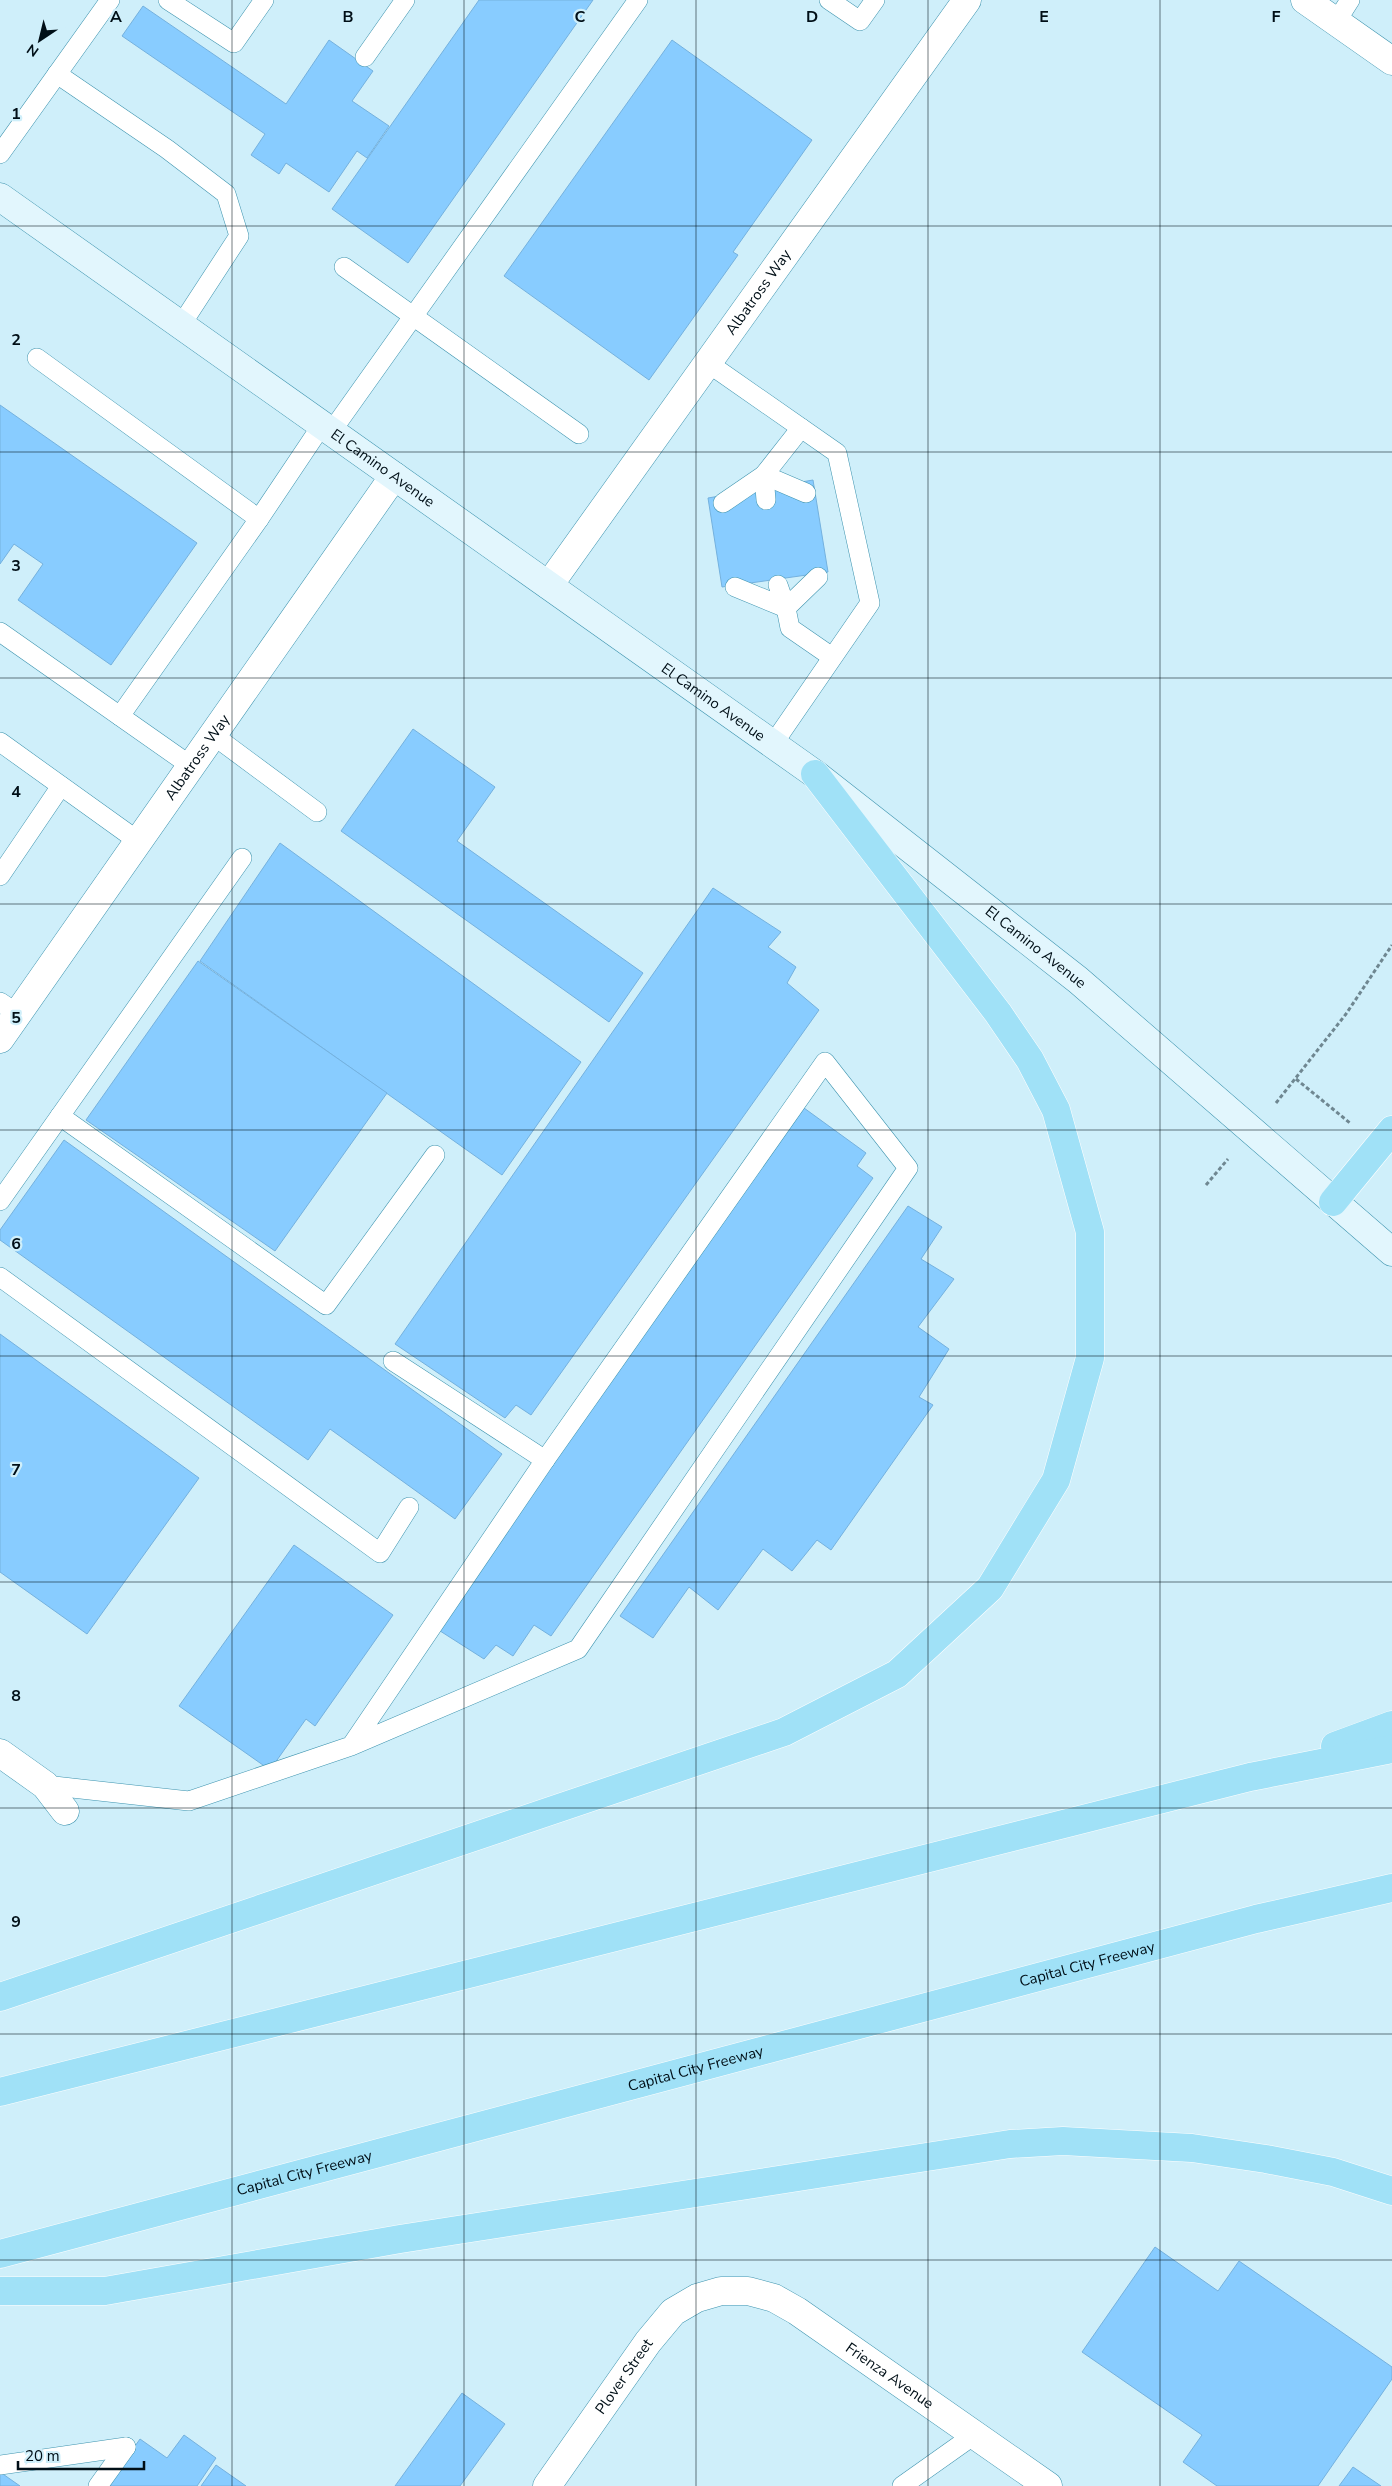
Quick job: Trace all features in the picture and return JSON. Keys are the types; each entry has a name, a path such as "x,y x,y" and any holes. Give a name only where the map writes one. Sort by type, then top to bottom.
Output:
{"highway":[{"path":"0,1997 784,1732 898,1674 990,1588 1056,1480 1090,1358 1090,1232 1056,1110 1030,1060 998,1013 814,774"},
{"path":"1333,1202 1385,1138"},
{"path":"1250,1777 1392,1725"},
{"path":"0,2092 1250,1777 1392,1748"},
{"name":"Capital City Freeway","path":"0,2254 1246,1922 1392,1888"},
{"path":"0,2291 104,2291 400,2239 1019,2144 1063,2141 1192,2148 1266,2159 1333,2172 1392,2191"}],"main road":[{"name":"El Camino Avenue","path":"0,197 814,774 1078,980 1392,1252"}],"street":[{"name":"Albatross Way","path":"550,586 967,0"},
{"path":"1305,0 1343,11 1392,61"},
{"name":"Albatross Way","path":"0,1039 9,1008 138,841 394,476"},
{"path":"0,1753 45,1785 64,1811"},
{"name":"Frienza Avenue","path":"721,2290 748,2291 765,2296 797,2311 1048,2486"},
{"name":"Plover Street","path":"547,2486 648,2342 673,2312 698,2298 721,2290"}],"lane":[{"path":"0,154 110,0"},
{"path":"168,0 234,43 264,0"},
{"path":"365,57 405,0"},
{"path":"120,716 259,519 414,316 638,0"},
{"path":"829,0 860,21 875,0"},
{"path":"57,74 167,149 226,194 239,236 181,325"},
{"path":"344,267 580,434"},
{"path":"37,358 259,519"},
{"path":"708,363 837,453 870,603 773,744"},
{"path":"723,504 764,475 801,428"},
{"path":"764,475 806,493"},
{"path":"764,475 766,500"},
{"path":"786,608 818,577"},
{"path":"778,585 786,608 790,628 832,657"},
{"path":"735,587 786,608"},
{"path":"0,632 191,766"},
{"path":"213,735 317,812"},
{"path":"0,742 138,841"},
{"path":"0,876 61,786"},
{"path":"0,1202 242,858"},
{"path":"45,1785 188,1801 351,1746 578,1649 908,1168 825,1062 545,1460 351,1746"},
{"path":"60,1116 326,1305 435,1155"},
{"path":"0,1277 380,1553 409,1507"},
{"path":"393,1361 545,1460"},
{"path":"902,2486 974,2435"},
{"path":"0,2465 126,2447 98,2486"}],"path":[{"path":"1206,1185 1296,1079 1346,1014 1392,945"},
{"path":"1296,1079 1385,1138"}],"building":[{"path":"479,0 593,0 408,263 332,209"},
{"path":"143,6 286,104 329,40 373,71 352,101 389,126 367,158 357,151 329,192 286,163 279,174 251,155 265,134 122,36"},
{"path":"672,40 812,140 733,252 738,255 649,380 504,276"},
{"path":"0,405 197,543 111,665 18,600 43,564 14,544 0,564"},
{"path":"813,480 828,572 722,587 708,498"},
{"path":"413,729 495,787 457,841 643,973 609,1022 341,831"},
{"path":"280,843 581,1062 502,1175 200,961"},
{"path":"713,888 781,932 768,947 796,967 787,983 819,1010 531,1415 516,1405 505,1418 395,1344"},
{"path":"198,961 387,1093 275,1251 86,1120"},
{"path":"804,1108 866,1153 857,1166 873,1178 551,1636 534,1625 513,1656 496,1645 484,1659 437,1629"},
{"path":"64,1140 502,1454 455,1519 330,1429 308,1460 0,1240 0,1230"},
{"path":"908,1206 942,1227 921,1259 954,1279 918,1327 949,1349 919,1397 933,1405 831,1550 817,1540 792,1571 763,1549 718,1610 689,1587 653,1638 620,1616"},
{"path":"0,1334 199,1478 87,1634 0,1572"},
{"path":"294,1545 393,1615 315,1726 306,1719 270,1770 179,1706"},
{"path":"1155,2247 1218,2291 1239,2261 1392,2367 1392,2379 1318,2486 1217,2486 1183,2462 1202,2435 1082,2352"},
{"path":"462,2393 505,2424 460,2486 395,2486"},
{"path":"184,2435 216,2458 197,2486 107,2486 140,2439 167,2458"},
{"path":"216,2465 246,2486 201,2486"},
{"path":"1353,2467 1381,2486 1339,2486"},
{"path":"0,2472 20,2486 0,2486"}]}
